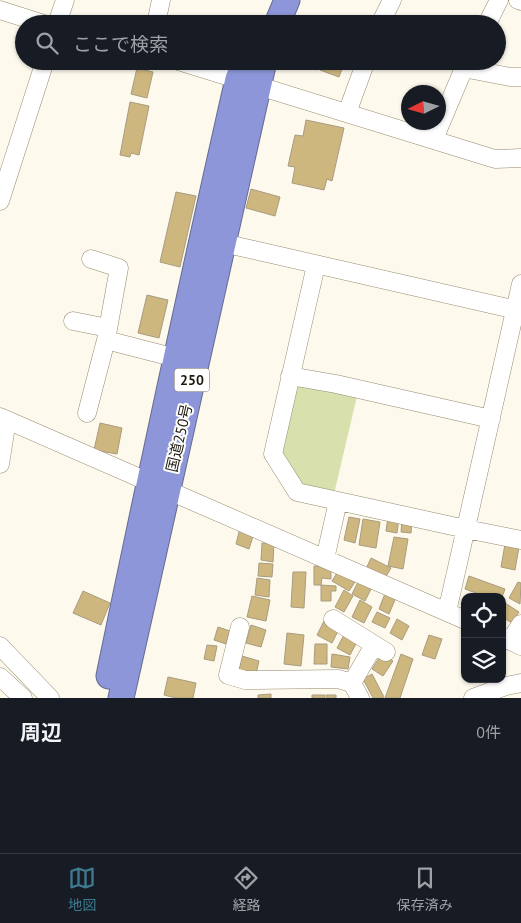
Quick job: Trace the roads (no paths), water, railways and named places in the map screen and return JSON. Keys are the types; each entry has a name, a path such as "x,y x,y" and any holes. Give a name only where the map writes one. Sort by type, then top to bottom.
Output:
{"highway":[{"path":"262,15 268,0"},
{"path":"281,15 287,0"},
{"name":"国道250号","path":"104,698 158,485 223,243 247,76"},
{"name":"国道250号","path":"122,698 158,485 176,358 247,76"}],"street":[{"path":"60,15 65,0"},
{"path":"158,15 161,0"},
{"path":"384,15 392,0"},
{"path":"492,15 499,0"},
{"path":"0,10 16,15"},
{"path":"1,192 42,70"},
{"path":"219,70 247,76 347,113 495,158 521,158"},
{"path":"347,113 363,70"},
{"path":"434,139 463,70"},
{"path":"484,70 510,77 521,77"},
{"path":"223,243 518,310"},
{"path":"87,413 107,334 119,268 91,259"},
{"path":"316,265 273,454 296,492 521,540"},
{"path":"447,612 518,310 521,284"},
{"path":"73,321 176,358"},
{"path":"290,376 336,384 491,419"},
{"path":"0,464 3,419 461,618"},
{"path":"325,559 338,501"},
{"path":"240,626 228,675 245,680 338,679 356,691 380,648 333,619"},
{"path":"511,641 521,624"},
{"path":"0,646 50,698"},
{"path":"0,677 23,698"},
{"path":"472,698 506,686 521,683"}]}
